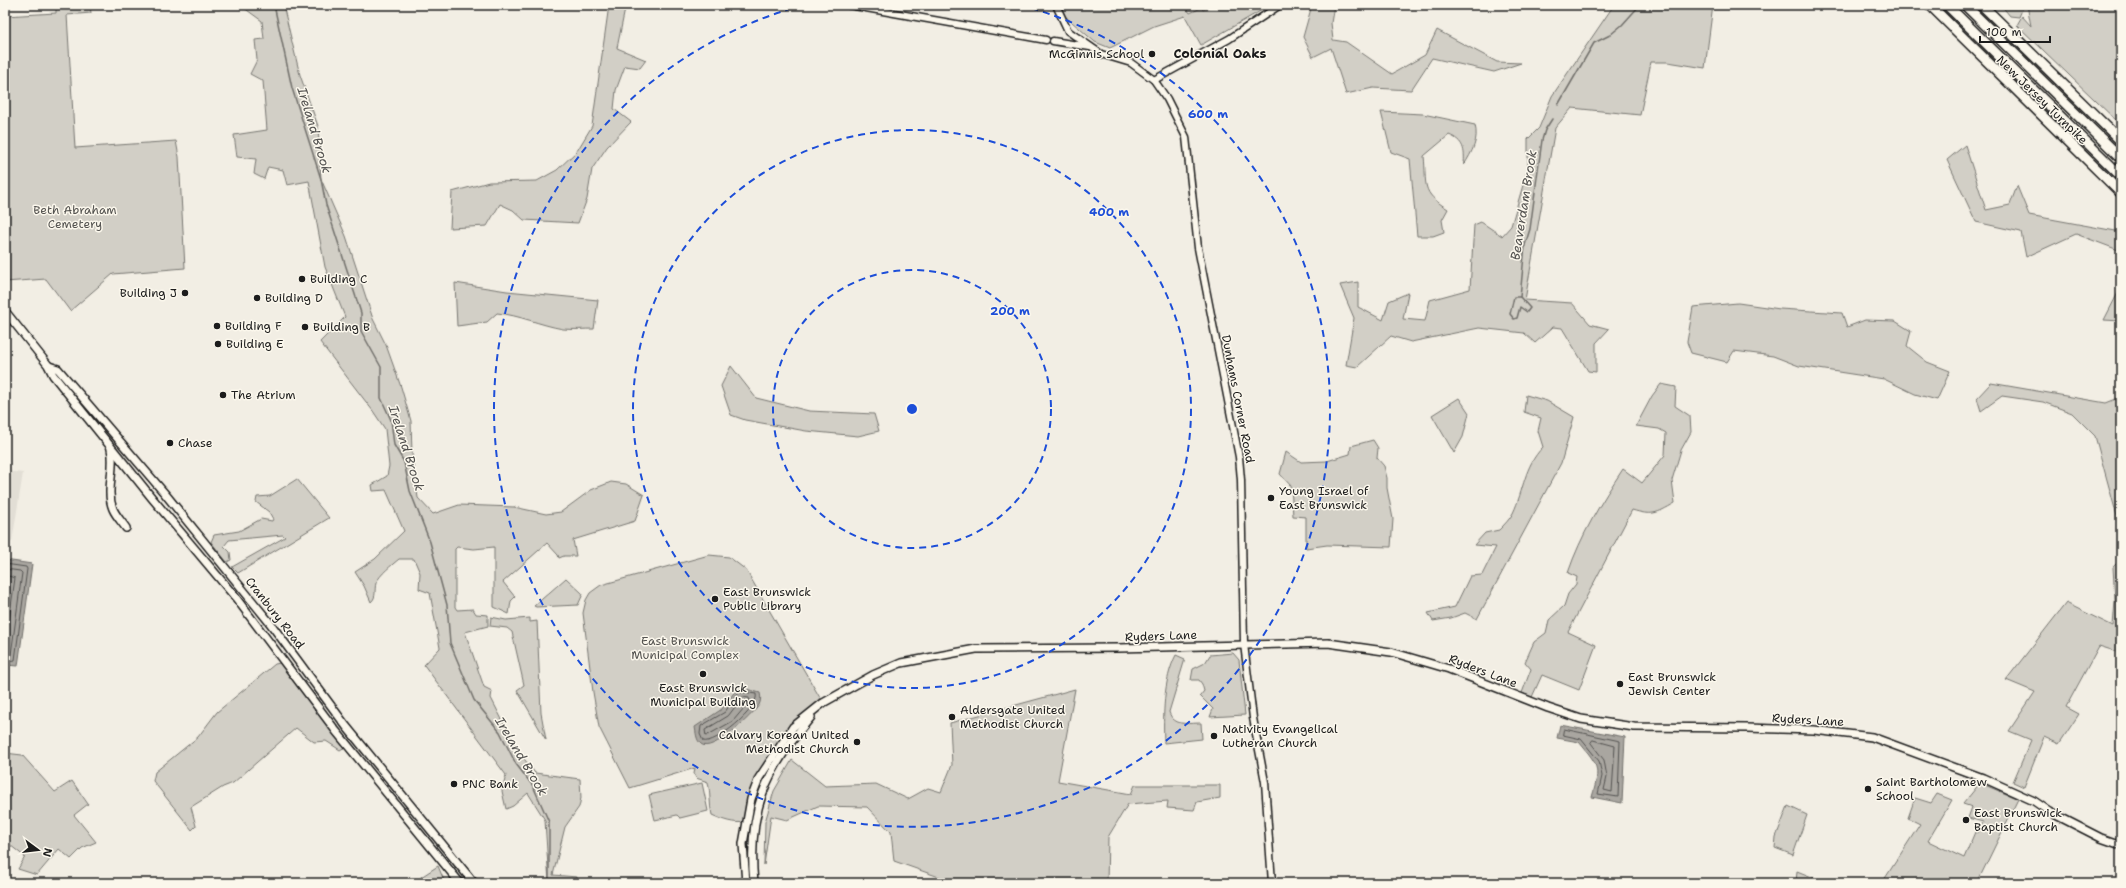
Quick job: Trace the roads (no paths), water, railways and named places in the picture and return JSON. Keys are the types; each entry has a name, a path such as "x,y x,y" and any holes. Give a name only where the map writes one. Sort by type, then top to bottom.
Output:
{"highway":[{"name":"New Jersey Turnpike","path":"1930,5 2121,193"},
{"name":"New Jersey Turnpike","path":"1947,5 2121,176"},
{"name":"New Jersey Turnpike","path":"1965,5 2121,158"},
{"name":"New Jersey Turnpike","path":"1982,5 2121,141"}],"main road":[{"name":"Cranbury Road","path":"5,311 49,366 52,375 236,598 336,732 460,883"},
{"name":"Cranbury Road","path":"49,366 58,369 166,495 270,623 380,769 474,883"},
{"path":"110,445 114,463 111,493 113,508 126,528"},
{"name":"Ryders Lane","path":"746,883 744,837 751,799 759,778 793,727 823,703 873,675 901,663 976,649 1119,648 1328,643 1391,652 1449,669 1548,708 1581,719 1634,727 1807,730 1845,732 1872,737 1983,778 2034,801 2050,812 2101,838 2121,845"},
{"name":"Ryders Lane","path":"754,883 752,854 754,827 759,801 771,772 800,730 823,703"}],"street":[{"path":"849,5 1090,47"},
{"name":"Dunhams Corner Road","path":"1056,5 1068,31 1101,54 1130,63 1154,80 1179,121 1188,146 1198,248 1239,456 1241,480 1244,644 1253,718 1265,782 1272,883"},
{"path":"1154,80 1229,39 1280,5"}],"water":[{"path":"5,560 32,564 18,666 5,665"},
{"path":"743,688 760,693 761,699 759,705 749,717 722,739 706,746 701,744 697,738 695,727 722,709 736,690"},
{"path":"1560,725 1625,737 1622,803 1592,797 1597,772 1594,762 1579,742 1557,738"}],"waterway":[{"name":"Ireland Brook","path":"274,5 292,88 321,179 326,205 361,313 361,331 381,367 381,398 391,420 394,445 404,462 410,491 430,542 447,605 450,643 474,700 500,732 516,764 533,786 549,822 549,883"},
{"name":"Beaverdam Brook","path":"1558,105 1594,43 1610,35 1622,25 1640,5"},
{"name":"Beaverdam Brook","path":"1520,297 1525,245 1530,229 1542,140 1545,130 1552,119"},
{"path":"1514,297 1520,297 1530,308 1527,312 1520,307 1517,318 1514,319 1510,314 1514,297"}],"place":[{"name":"McGinnis School","path":"1152,54"},
{"name":"Building C","path":"302,279"},
{"name":"Building J","path":"185,293"},
{"name":"Building D","path":"257,298"},
{"name":"Building F","path":"217,326"},
{"name":"Building B","path":"305,327"},
{"name":"Building E","path":"218,344"},
{"name":"The Atrium","path":"223,395"},
{"name":"Chase","path":"170,443"},
{"name":"Young Israel of East Brunswick","path":"1271,498"},
{"name":"East Brunswick Public Library","path":"715,599"},
{"name":"East Brunswick Municipal Building","path":"703,674"},
{"name":"East Brunswick Jewish Center","path":"1620,684"},
{"name":"Aldersgate United Methodist Church","path":"952,717"},
{"name":"Nativity Evangelical Lutheran Church","path":"1214,736"},
{"name":"Calvary Korean United Methodist Church","path":"857,742"},
{"name":"PNC Bank","path":"454,784"},
{"name":"Saint Bartholomew School","path":"1868,789"},
{"name":"East Brunswick Baptist Church","path":"1966,820"}],"district":[{"name":"Colonial Oaks","path":"1220,53"}],"park label":[{"name":"Beth Abraham Cemetery","path":"75,217"},
{"name":"East Brunswick Municipal Complex","path":"685,648"}]}
